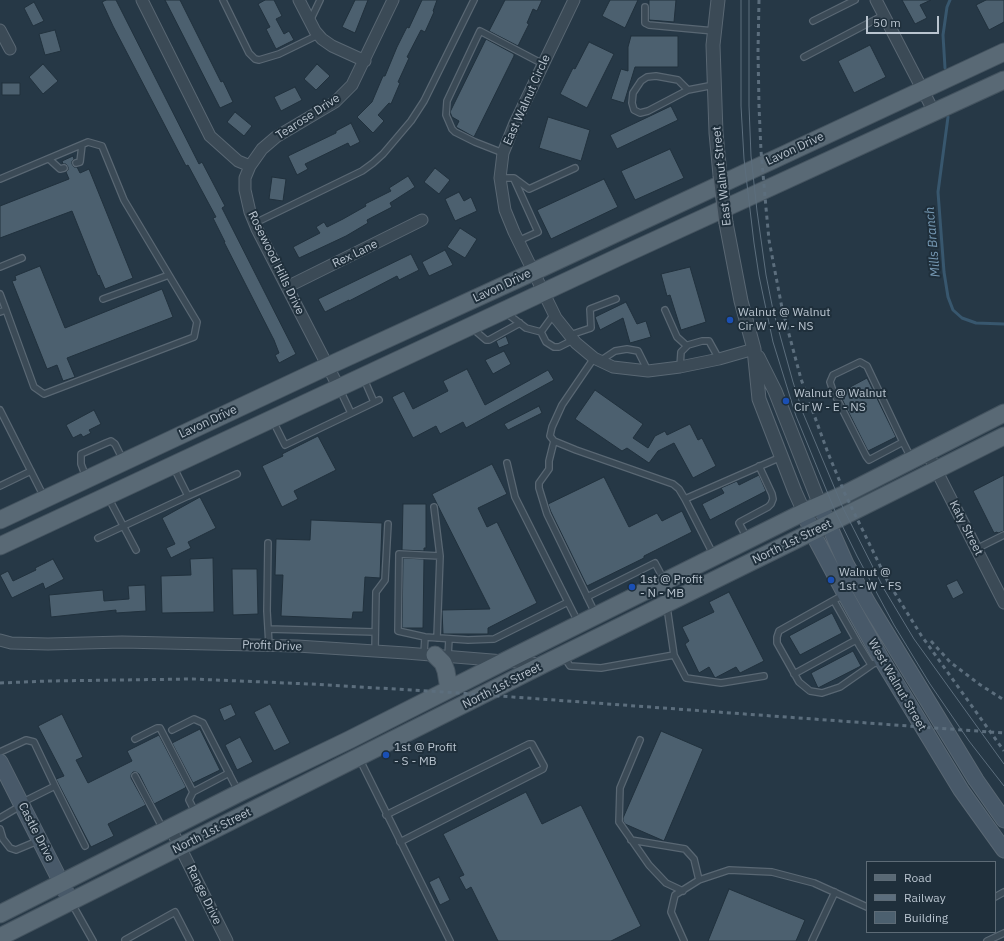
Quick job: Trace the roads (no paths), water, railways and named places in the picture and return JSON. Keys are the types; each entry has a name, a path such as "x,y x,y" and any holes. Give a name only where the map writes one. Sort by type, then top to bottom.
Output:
{"main road":[{"name":"Lavon Drive","path":"3,516 45,499 1004,52"},
{"name":"Lavon Drive","path":"0,546 1004,80"},
{"name":"North 1st Street","path":"0,914 196,814 349,740 714,556 912,460 1004,413"},
{"name":"North 1st Street","path":"0,937 562,655 1004,436"},
{"name":"West Walnut Street","path":"820,505 846,564 972,774 1004,820"},
{"name":"West Walnut Street","path":"804,512 840,598 878,662 961,790 1004,850"},
{"path":"878,662 897,651"},
{"path":"436,655 446,671 449,690"},
{"path":"349,740 358,758"},
{"name":"Castle Drive","path":"0,762 71,902"}],"street":[{"path":"142,0 210,136 238,161 250,166"},
{"path":"298,0 318,35 332,46 365,61"},
{"name":"Tearose Drive","path":"250,166 262,149 276,137 335,102 352,85 365,61 393,0"},
{"name":"East Walnut Circle","path":"574,0 515,123 503,153 500,178 506,210 518,241 554,314 571,338 597,360"},
{"name":"East Walnut Street","path":"718,0 713,45 720,175 726,223 741,301 754,349 759,399 804,512"},
{"path":"876,0 934,112"},
{"path":"0,30 10,49"},
{"name":"Rosewood Hills Drive","path":"250,166 245,178 245,190 250,212 339,388"},
{"name":"Rex Lane","path":"287,287 422,220"},
{"path":"597,360 613,367 648,371 680,367 719,359 754,349"},
{"name":"East Walnut Street","path":"754,349 775,391 820,505"},
{"name":"Katy Street","path":"927,452 976,549 1001,588 1004,603"},
{"name":"Profit Drive","path":"0,640 11,643 48,644 122,642 269,645 436,655 544,664"},
{"name":"Range Drive","path":"167,829 180,847 227,941"}],"lane":[{"path":"223,0 249,53 255,59 259,60 279,54 318,35"},
{"path":"310,22 320,0"},
{"path":"255,223 362,171 383,154 411,121 424,101 474,0"},
{"path":"813,21 855,0"},
{"path":"645,7 646,23 649,25 715,31"},
{"path":"804,57 884,15"},
{"path":"503,153 474,142 455,132 446,115 447,101 480,31 543,64"},
{"path":"688,90 678,80 656,76 647,77 641,81 633,93 632,103 634,110 640,113 648,111 688,90 715,84"},
{"path":"0,179 88,142 102,146 124,200 198,322 194,337 44,394 34,387 3,311 0,294"},
{"path":"76,163 80,162 82,145"},
{"path":"48,159 60,169 64,168"},
{"path":"500,178 514,178 530,189 575,168"},
{"path":"514,178 538,232 518,241"},
{"path":"0,267 22,258"},
{"path":"103,299 169,275"},
{"path":"504,311 526,328 541,332 546,342 554,347 559,347 571,338 591,328 590,309 616,298"},
{"path":"665,310 677,337 687,346"},
{"path":"541,332 554,314"},
{"path":"470,327 486,340 489,340 520,323"},
{"path":"680,367 680,352 687,346 709,341 719,359"},
{"path":"648,371 638,351 627,349 615,351 597,360 562,405 552,427 550,436 554,441 576,450 673,484 685,499 714,556"},
{"path":"903,442 869,460 833,391 830,382 834,375 860,362 867,366 912,460"},
{"path":"272,419 285,445 377,401 363,377"},
{"path":"339,388 351,413"},
{"path":"0,410 45,499"},
{"path":"87,479 81,464 81,454 111,440 115,444 124,462"},
{"path":"554,441 549,461 549,469 539,483 539,488 547,514 596,615"},
{"path":"685,499 781,457"},
{"path":"507,463 515,497 579,624"},
{"path":"173,466 188,496"},
{"path":"748,540 739,523 768,508 773,499 759,466"},
{"path":"0,486 31,471"},
{"path":"98,538 237,474"},
{"path":"108,496 136,550"},
{"path":"434,507 440,556 437,638"},
{"path":"375,651 376,592 385,580 388,524"},
{"path":"976,549 1004,535"},
{"path":"268,543 269,645"},
{"path":"440,556 399,554 398,631 425,637 449,639 494,639 568,602"},
{"path":"587,597 655,563 665,582"},
{"path":"840,598 856,640 870,663 878,662 840,687 822,693 810,692 799,682 794,674 777,642 777,637 780,631 840,598"},
{"path":"666,604 674,655 686,678 721,683 764,676"},
{"path":"268,629 375,632"},
{"path":"425,637 436,655 449,639"},
{"path":"794,674 856,640"},
{"path":"562,655 570,666 601,668 674,655"},
{"path":"172,730 194,719 203,723 239,793"},
{"path":"135,739 156,728 160,728 193,792"},
{"path":"0,752 26,740 34,742 85,846"},
{"path":"640,740 620,788 619,822 649,865 666,883 683,891"},
{"path":"386,815 529,744 532,744 544,766 543,769 400,842"},
{"path":"358,758 450,941"},
{"path":"196,814 189,800 193,792 229,774"},
{"path":"135,776 167,829"},
{"path":"0,818 22,804 56,786"},
{"path":"0,829 3,839 10,848 16,850 40,840"},
{"path":"631,840 685,849 694,859 699,880"},
{"path":"684,941 671,912 675,895 699,880 729,870 772,872 814,882 866,907"},
{"path":"812,941 835,892"},
{"path":"71,902 93,941"},
{"path":"124,941 175,912 190,941"},
{"path":"987,941 1004,933"}],"waterway":[{"name":"Mills Branch","path":"945,68 943,35 947,7 950,0"},
{"name":"Mills Branch","path":"948,117 938,192 944,272 948,297 953,310 962,318 976,323 1004,324"}],"tram line":[{"path":"741,0 741,106 744,159 754,243 759,276 773,342 796,416 835,511 894,625 930,684 969,741 1004,786"},
{"path":"749,0 749,106 751,156 757,211 766,275 773,310 803,413 843,508 884,589 914,639 1004,764"}],"railway":[{"path":"759,0 759,106 761,151 769,240 782,308 801,379 828,453 845,494 888,582 921,635 1004,751"},
{"path":"931,641 950,662 979,684 1004,700"},
{"path":"0,683 193,679 310,684 445,692 1004,733"}],"place":[{"name":"Walnut @ Walnut Cir W - W - NS","path":"730,320"},
{"name":"Walnut @ Walnut Cir W - E - NS","path":"786,401"},
{"name":"Walnut @ 1st - W - FS","path":"831,580"},
{"name":"1st @ Profit - N - MB","path":"632,587"},
{"name":"1st @ Profit - S - MB","path":"386,755"}]}
